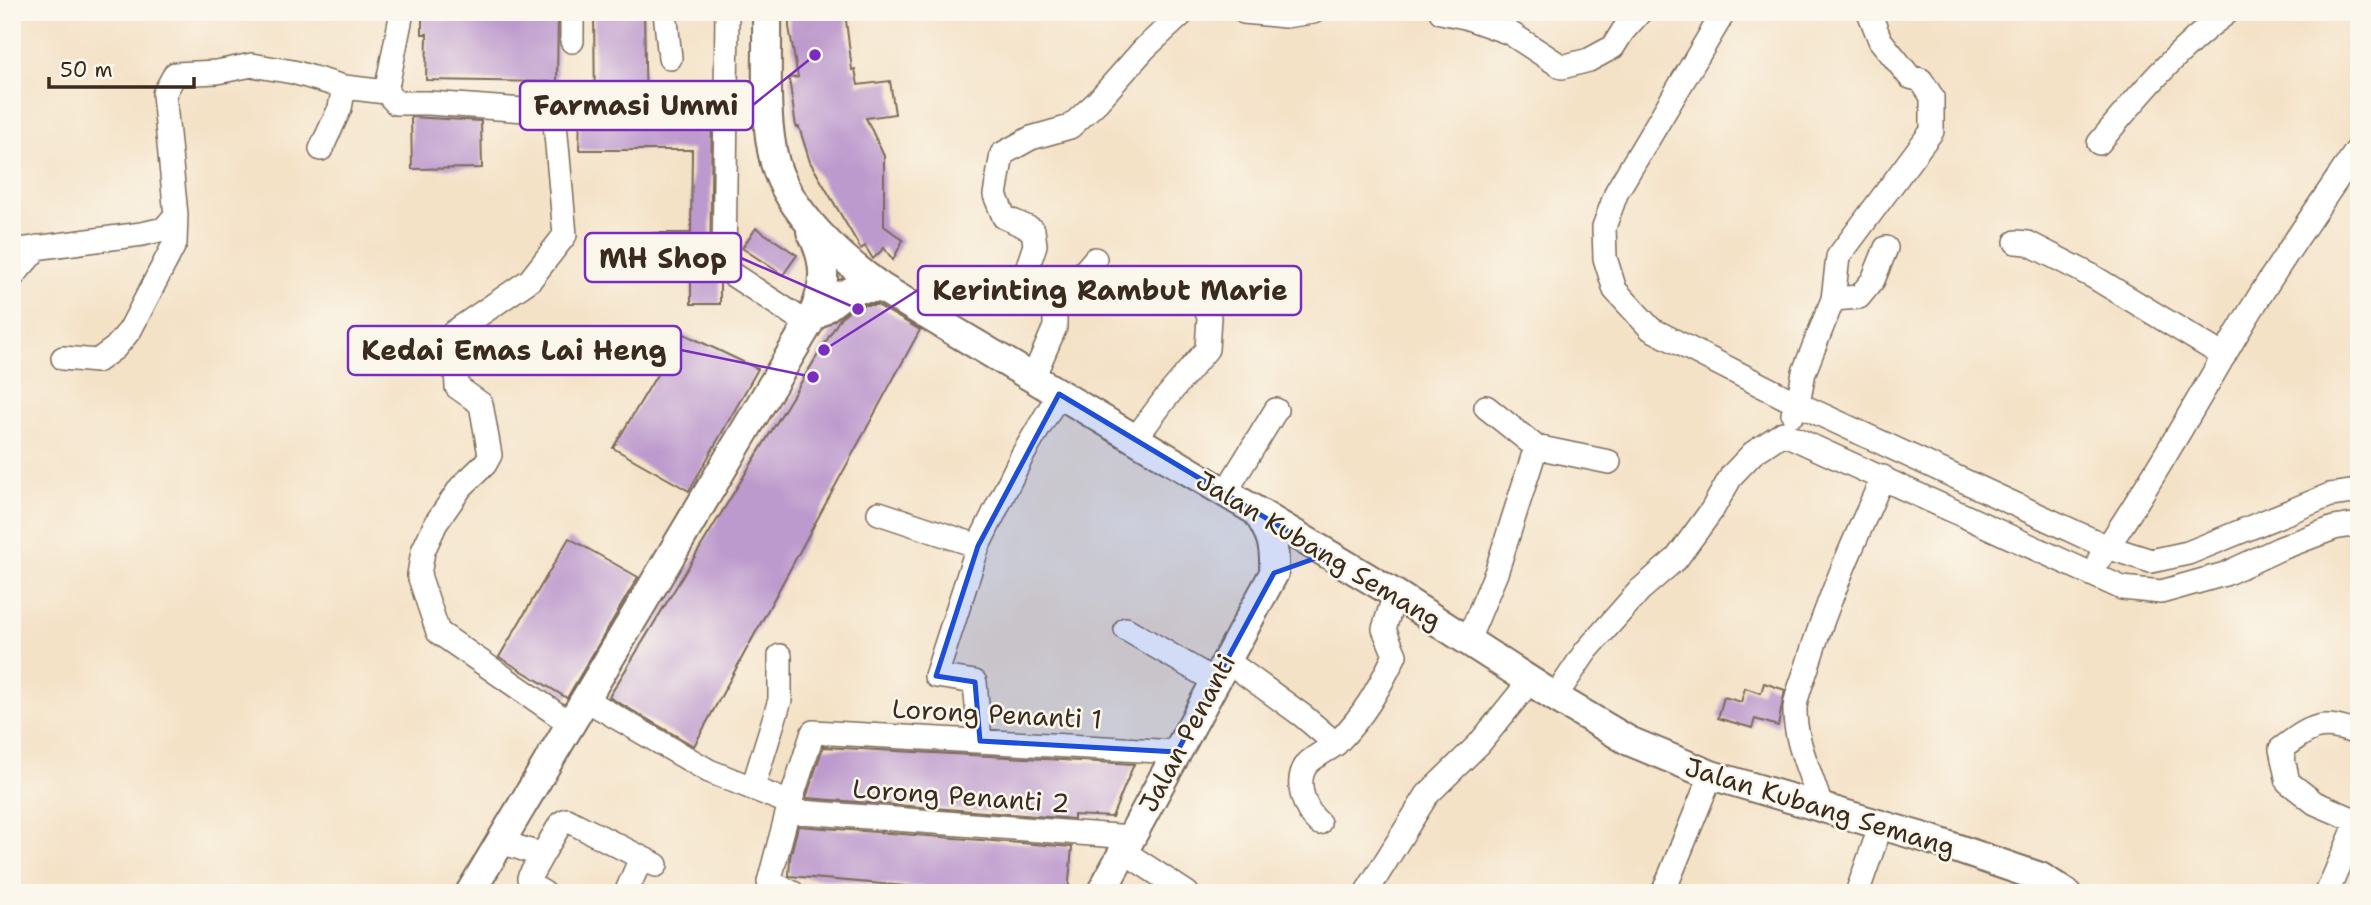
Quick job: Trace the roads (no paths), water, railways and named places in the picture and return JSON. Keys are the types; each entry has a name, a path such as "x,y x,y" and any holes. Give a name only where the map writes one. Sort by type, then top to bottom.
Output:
{"main road":[{"name":"Jalan Kubang Semang","path":"767,12 769,124 775,163 788,193 804,215 852,267 882,288 1395,594 1555,697 1629,741 1711,775 1881,825 2040,877 2066,893"},
{"path":"470,893 810,321 822,294 824,268 820,248 804,215"},
{"path":"810,321 842,295 860,288 882,288"},
{"path":"1256,512 1269,530 1273,542 1274,573 1295,562 1315,558 1341,563"},
{"name":"Jalan Penanti","path":"1101,893 1274,573"}],"street":[{"path":"386,92 402,12"},
{"path":"572,12 572,41"},
{"path":"665,12 670,58"},
{"path":"727,12 724,268 810,321"},
{"path":"1063,296 1033,283 1025,275 1035,245 1033,230 1004,218 995,195 1002,154 1031,138 1070,127 1184,12"},
{"path":"1244,12 1285,16 1313,12"},
{"path":"1441,12 1465,17 1510,33 1562,67 1589,60 1613,47 1640,12"},
{"path":"1724,12 1617,191 1604,226 1605,258 1615,289 1651,329 1798,404 2108,547 2151,561 2188,554 2330,495 2359,491"},
{"path":"1555,697 1586,651 1640,590 1676,558 1712,510 1732,475 1753,453 1783,433 1798,404 1804,372 1833,299 1838,257 1932,131 1932,97 1921,80 1910,77 1880,40 1870,12"},
{"path":"2099,142 2152,80 2212,23 2228,12"},
{"path":"63,358 97,361 115,348 130,330 176,243 176,215 164,94 176,74 217,72 252,65 293,72 344,87 386,92 396,103 538,111 555,124 565,235 530,281 454,331 457,387 481,404 490,455 485,464 461,487 436,523 422,551 419,575 438,632 571,724"},
{"path":"321,149 340,108 344,87"},
{"path":"660,103 727,103"},
{"path":"2091,573 2292,246 2359,147"},
{"path":"12,251 142,234 164,229 176,215"},
{"path":"2015,242 2028,243 2092,276 2224,356"},
{"path":"12,276 37,247"},
{"path":"1833,299 1859,297 1873,281 1886,248"},
{"path":"1033,378 1055,327 1055,312 1063,296 1095,258"},
{"path":"1135,439 1207,349 1209,317 1195,283"},
{"path":"980,741 975,682 936,676 978,546 1021,456 1059,394"},
{"path":"1486,407 1536,447 1609,462"},
{"path":"1225,493 1276,410"},
{"path":"1783,433 2122,588 2161,592 2225,574 2323,532 2359,524"},
{"path":"1468,640 1496,573 1536,447"},
{"path":"1821,807 1800,744 1795,707 1815,642 1844,564 1883,477"},
{"path":"879,513 978,546"},
{"path":"1319,823 1308,814 1300,787 1307,764 1336,744 1360,719 1379,690 1395,655 1384,629 1395,594"},
{"path":"1126,629 1221,671 1303,716 1336,744"},
{"path":"753,787 780,701 780,656"},
{"path":"1366,893 1427,795 1479,744 1531,681"},
{"name":"Lorong Penanti 2","path":"585,699 709,771 753,787 789,807 1127,844"},
{"path":"2327,893 2358,820 2315,803 2288,782 2281,749 2308,729 2332,726 2359,734"},
{"name":"Lorong Penanti 1","path":"789,807 813,732 1177,752"},
{"path":"1663,893 1711,775"},
{"path":"789,807 769,882 793,893"},
{"path":"544,893 531,885 529,878 561,823 567,820 649,862 626,893"},
{"path":"1857,893 1881,825"},
{"path":"500,842 542,855"},
{"path":"1127,844 1185,892"}],"place":[{"name":"Farmasi Ummi","path":"815,55"},
{"name":"MH Shop","path":"858,309"},
{"name":"Kerinting Rambut Marie","path":"824,350"},
{"name":"Kedai Emas Lai Heng","path":"813,377"}]}
